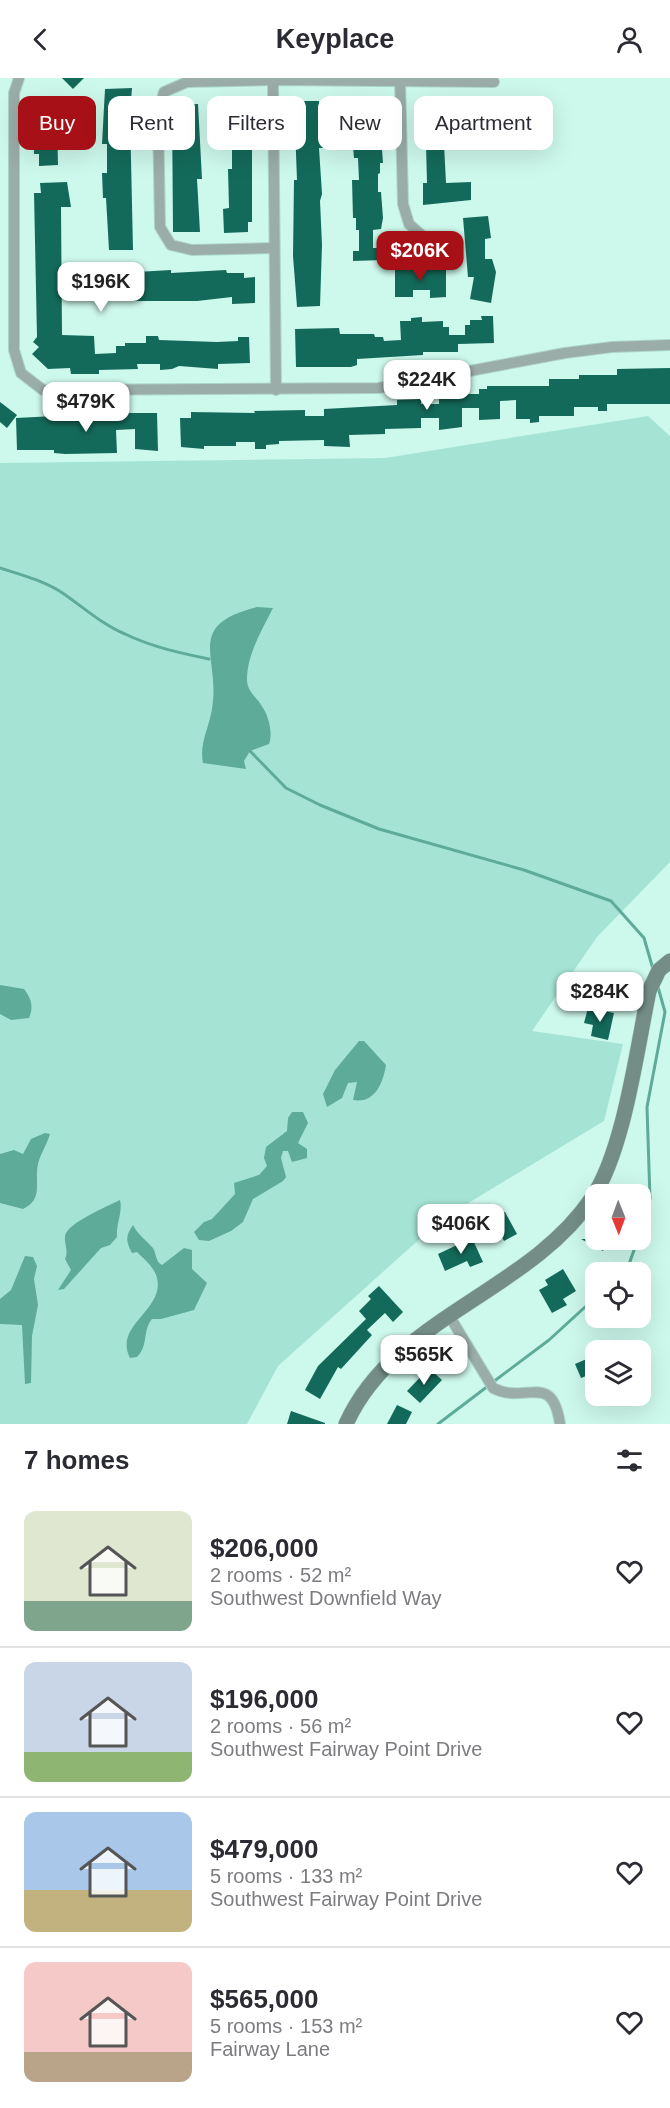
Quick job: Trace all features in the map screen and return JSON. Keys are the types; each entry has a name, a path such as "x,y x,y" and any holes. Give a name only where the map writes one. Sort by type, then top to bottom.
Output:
{"street":[{"path":"19,78 14,93 14,338 21,373 43,390 379,388 574,351 670,345"},
{"path":"274,248 192,250 171,245 160,226 158,114 164,92 187,82 400,79 494,82"},
{"path":"400,79 403,204 409,224 427,240"},
{"path":"273,80 276,390"},
{"path":"346,1424 354,1407 390,1363 558,1239 593,1197 616,1144 649,991 659,970 670,961"},
{"path":"450,1317 493,1388 502,1392 539,1391 547,1393 557,1407 560,1424"}],"shaded area":[{"path":"648,416 670,436 670,862 597,937 532,1031 623,1044 604,1121 442,1219 278,1366 247,1424 0,1424 0,463 385,458"},
{"path":"257,607 273,608 252,652 247,684 267,716 270,726 269,744 250,751 244,761 246,769 203,763 202,749 212,709 210,645 213,634 220,624 234,615"},
{"path":"0,985 24,989 31,1003 29,1018 11,1020 0,1014"},
{"path":"359,1041 364,1041 386,1065 383,1079 377,1091 367,1099 361,1100 353,1100 357,1082 348,1083 342,1098 327,1107 323,1094 335,1070"},
{"path":"292,1112 303,1112 308,1123 298,1143 307,1149 307,1158 292,1162 288,1151 283,1151 281,1158 286,1177 283,1181 253,1199 243,1222 231,1231 209,1241 199,1240 194,1232 204,1222 212,1219 235,1194 234,1183 259,1175 267,1166 264,1158 266,1147 287,1131 288,1118"},
{"path":"45,1133 50,1134 38,1164 37,1190 34,1200 23,1209 0,1203 0,1154 14,1150 23,1154 31,1139"},
{"path":"120,1200 117,1237 110,1245 101,1248 64,1289 58,1290 71,1270 65,1259 67,1231 89,1215"},
{"path":"133,1225 153,1248 157,1260 162,1265 184,1248 192,1250 192,1269 207,1283 194,1310 161,1319 152,1319 147,1328 141,1352 137,1357 130,1358 127,1346 128,1336 154,1299 157,1289 157,1278 154,1271 137,1252 132,1253 128,1246 127,1239"},
{"path":"25,1256 33,1257 37,1266 34,1279 38,1305 32,1336 31,1383 25,1384 22,1325 0,1324 0,1299 11,1290"}],"building":[{"path":"62,78 84,78 73,89"},
{"path":"132,88 131,96 108,96 108,150 131,150 133,250 109,250 102,173 107,173 107,144 102,144 105,89"},
{"path":"306,101 318,101 318,150 322,194 320,201 322,245 320,306 297,307 293,256 294,180 297,180 296,150 306,150"},
{"path":"195,104 198,104 202,179 197,179 200,232 173,232 172,150 195,150"},
{"path":"34,150 58,150 58,165 39,166 39,154 34,154"},
{"path":"232,150 252,150 252,222 248,222 248,232 224,233 223,209 229,208 228,169 232,169"},
{"path":"353,150 382,150 383,163 380,163 378,174 378,192 381,192 383,218 381,229 373,230 373,248 383,248 383,260 353,261 353,251 359,251 359,230 356,230 356,218 353,218 352,180 359,180 358,158 354,158"},
{"path":"426,150 444,150 446,183 471,182 471,200 423,205 423,183 427,183"},
{"path":"67,182 71,207 61,207 62,335 94,336 95,354 116,353 116,346 125,346 125,343 146,343 146,336 158,336 159,340 217,342 238,341 238,337 249,337 250,363 218,364 218,369 179,366 160,370 160,364 137,364 138,369 99,370 99,374 71,374 70,368 48,369 32,354 39,347 33,342 37,337 34,193 41,193 40,183"},
{"path":"488,216 491,238 485,239 485,259 492,259 496,272 491,303 470,299 474,277 468,277 463,218"},
{"path":"395,268 446,270 446,297 430,298 430,290 413,290 413,297 395,297"},
{"path":"171,270 171,273 226,270 227,273 244,273 244,278 255,277 255,303 232,304 232,297 197,301 120,301 119,273"},
{"path":"481,316 493,316 494,343 458,344 458,352 423,352 423,355 357,359 357,365 351,367 296,367 295,329 339,328 340,334 374,334 375,337 383,337 384,341 401,340 400,321 411,321 411,318 422,317 422,322 443,321 443,327 449,327 449,335 465,335 465,325 470,325 470,320 482,320"},
{"path":"670,368 670,404 607,404 607,411 598,411 598,407 574,407 574,416 539,416 539,422 530,423 530,419 516,419 516,400 500,401 500,419 479,420 479,408 462,408 462,427 439,430 439,418 421,418 421,428 385,429 385,434 349,435 350,447 324,446 324,440 279,441 279,444 266,445 266,449 255,449 255,442 236,442 236,446 204,446 204,449 181,447 180,418 191,418 191,412 255,413 254,411 305,410 305,416 324,416 324,409 397,405 397,400 421,399 421,404 439,404 439,394 479,394 479,389 487,389 487,386 549,386 549,379 579,379 579,375 617,375 617,369"},
{"path":"0,402 17,415 7,428 0,422"},
{"path":"157,413 158,451 135,449 135,429 116,430 117,453 65,454 54,453 54,450 17,450 16,418"},
{"path":"588,1008 614,1013 608,1040 591,1036 593,1025 584,1023"},
{"path":"495,1210 498,1215 505,1212 517,1234 504,1241 499,1232 488,1242 477,1230 484,1223 481,1218"},
{"path":"472,1238 483,1262 470,1267 467,1261 445,1271 438,1254"},
{"path":"563,1269 576,1291 563,1299 567,1305 552,1313 539,1290 548,1285 545,1280"},
{"path":"379,1286 403,1312 393,1322 385,1313 367,1330 372,1335 341,1369 338,1367 320,1399 305,1390 318,1366 366,1319 359,1311 371,1299 368,1296"},
{"path":"585,1360 585,1376 581,1378 575,1364"},
{"path":"429,1368 442,1380 420,1403 407,1391"},
{"path":"397,1405 412,1412 406,1424 387,1424"},
{"path":"291,1411 325,1423 325,1424 287,1424"}],"waterway":[{"path":"0,568 49,585 93,616 135,639 209,659"},
{"path":"250,751 286,788 320,805 379,829 524,870 611,901 644,938 653,969"},
{"path":"650,1184 647,1107 665,1012 658,987"},
{"path":"630,1262 634,1250"},
{"path":"493,1382 549,1340 585,1307"},
{"path":"438,1424 488,1386"}]}
